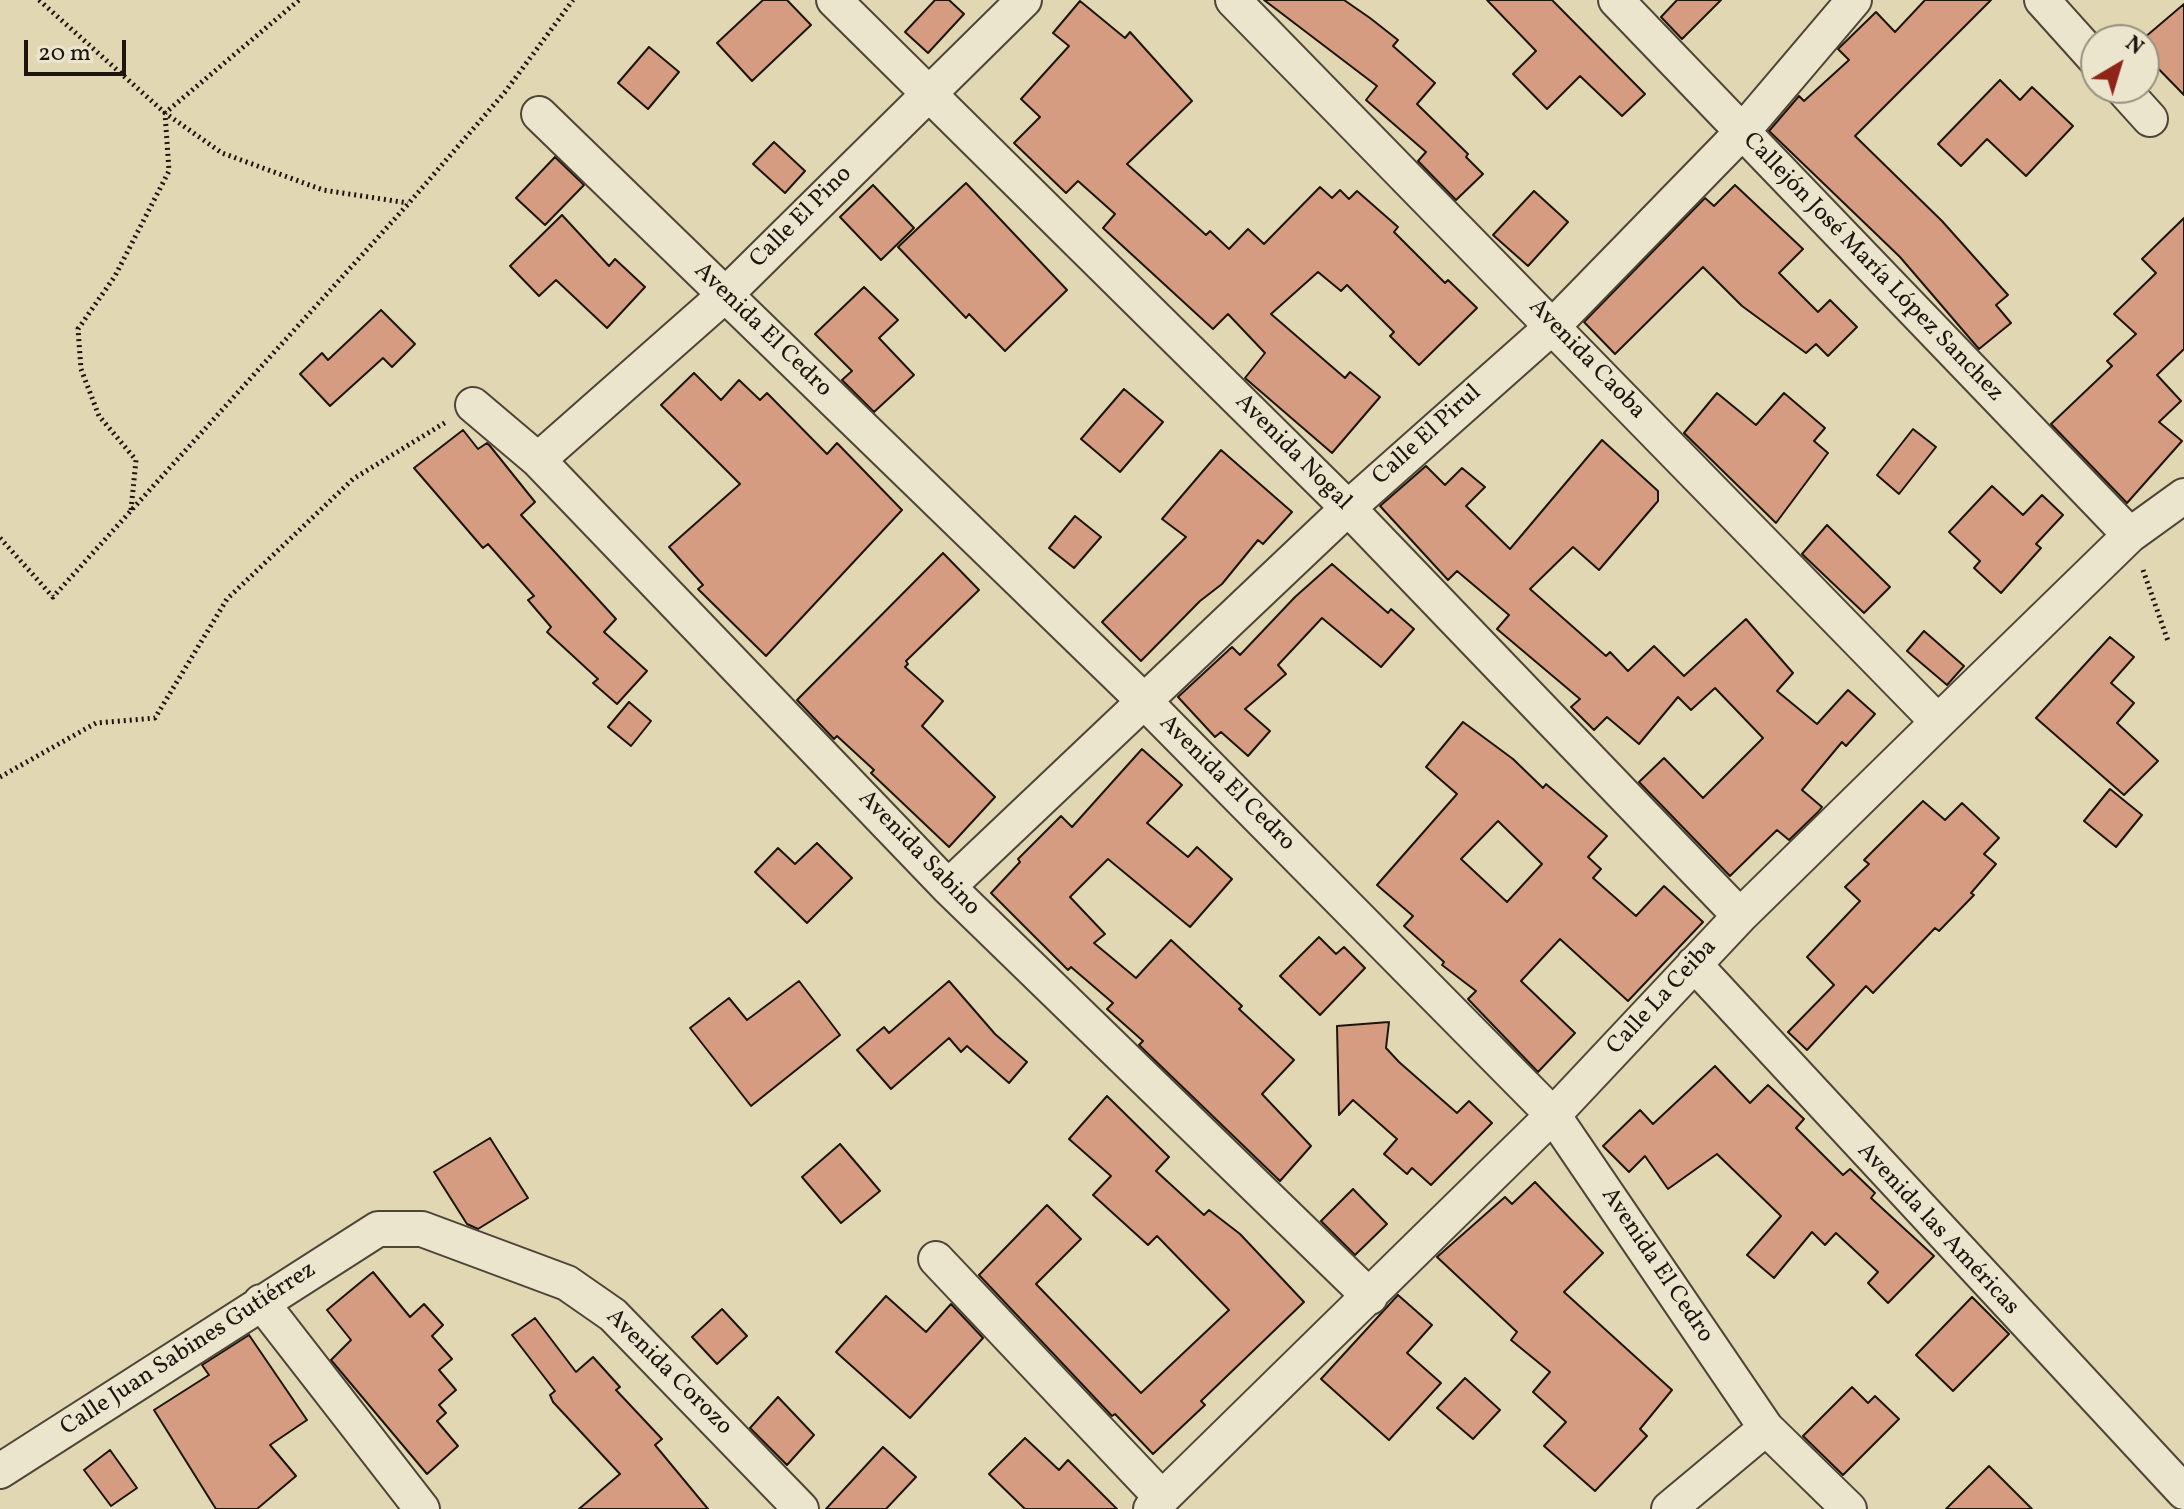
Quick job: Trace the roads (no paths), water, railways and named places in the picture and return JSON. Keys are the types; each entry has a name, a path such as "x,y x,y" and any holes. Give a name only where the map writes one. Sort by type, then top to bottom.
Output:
{"street":[{"name":"Avenida Nogal","path":"834,0 1348,508 1740,916"},
{"name":"Calle El Pino","path":"538,460 725,295 1024,0"},
{"name":"Avenida Caoba","path":"1233,0 1938,722"},
{"name":"Callejón José María López Sanchez","path":"1616,0 2130,535"},
{"name":"Calle El Pirul","path":"948,887 1348,508 1553,326 1741,133 1854,0"},
{"path":"2042,0 2080,42"},
{"path":"2136,104 2150,119"},
{"name":"Avenida El Cedro","path":"539,114 1145,702 1553,1115 1766,1428 1849,1509"},
{"name":"Avenida Sabino","path":"473,405 538,460 948,887 1370,1297"},
{"name":"Calle La Ceiba","path":"1156,1504 1553,1115 1740,916 2130,535 2184,496"},
{"name":"Avenida las Américas","path":"1694,964 2184,1492"},
{"name":"Calle Juan Sabines Gutiérrez","path":"0,1471 378,1229"},
{"name":"Avenida Corozo","path":"378,1229 422,1229 567,1283 613,1315 801,1509"},
{"path":"936,1259 1156,1504"},
{"path":"261,1302 422,1509"},
{"path":"1669,1509 1766,1428"}]}
